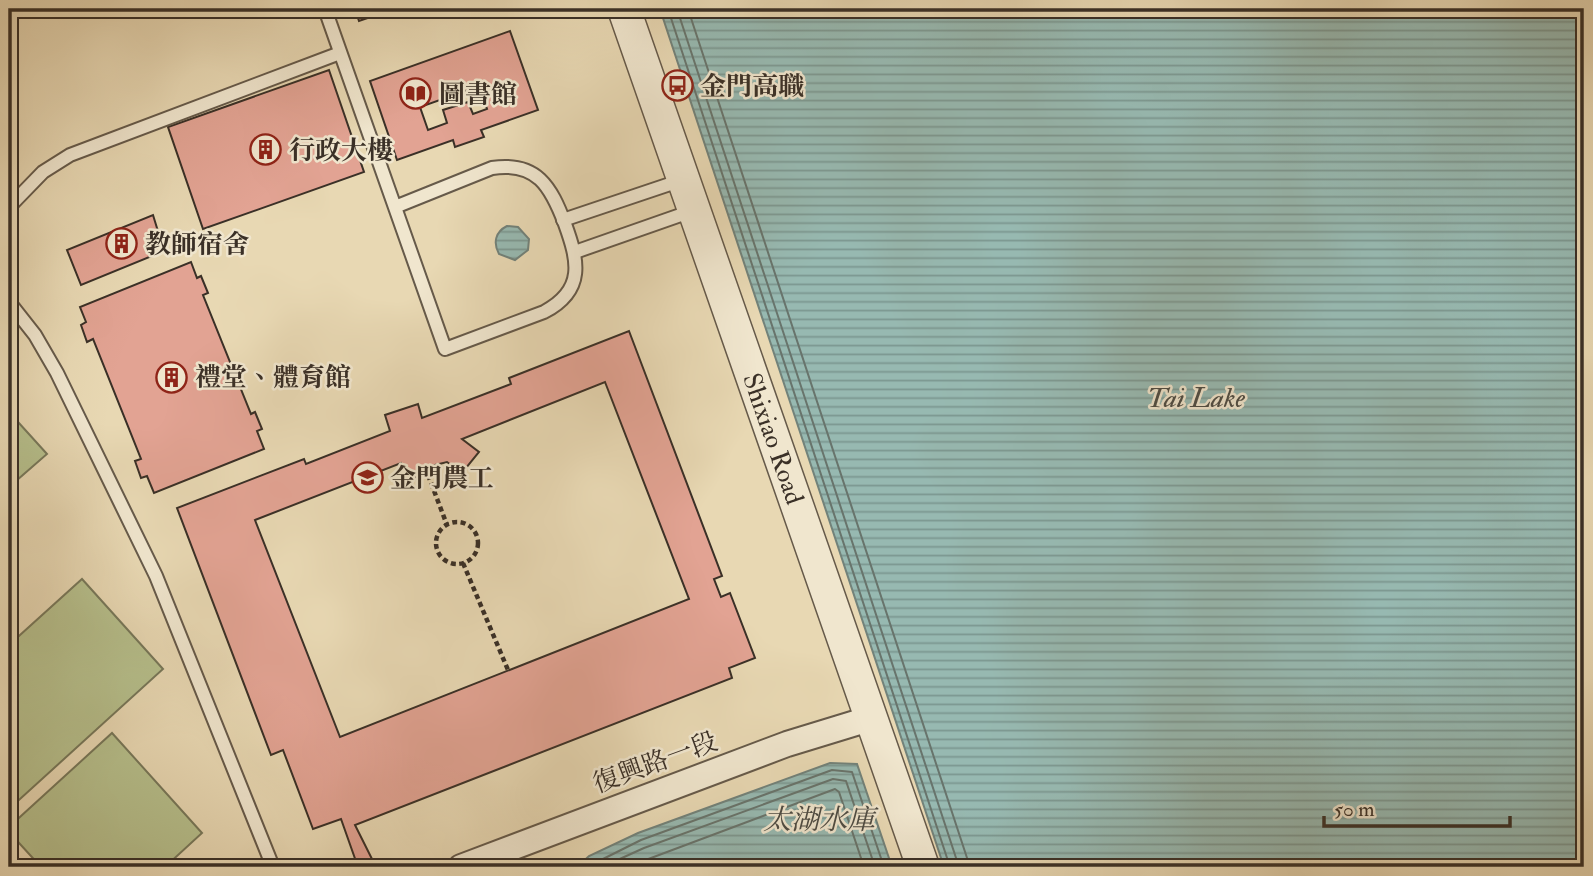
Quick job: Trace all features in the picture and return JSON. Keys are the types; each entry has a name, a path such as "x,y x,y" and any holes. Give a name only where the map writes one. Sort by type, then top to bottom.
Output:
{"street":[{"name":"Shixiao Road","path":"624,9 692,211 923,867"},
{"name":"復興路一段","path":"461,867 787,744 872,719"}],"lane":[{"path":"325,9 445,349 555,307 564,298 575,277 575,252 555,195 541,179 527,171 503,166 492,168 395,207"},
{"path":"9,207 43,172 70,155 340,53"},
{"path":"564,220 682,180"},
{"path":"575,252 692,211"},
{"path":"9,302 35,335 57,373 156,576 273,867"}],"path":[{"path":"428,475 447,524"},
{"path":"461,523 476,536 477,549 463,563 444,560 436,548 438,534 447,524 461,523"},
{"path":"463,563 508,670"}],"green space":[{"path":"9,412 47,454 16,481 18,503 9,547"},
{"path":"82,579 163,669 9,809 9,645"},
{"path":"112,733 202,833 165,867 41,867 9,832 9,827"}],"water":[{"name":"Tai Lake","path":"660,9 1584,9 1584,867 944,867"},
{"path":"507,226 518,227 529,239 528,250 515,260 499,254 496,246 496,238"},
{"name":"太湖水庫","path":"830,763 857,764 892,867 577,867 589,856 638,833"}],"building":[{"path":"355,9 394,9 359,21"},
{"name":"圖書館","path":"510,31 538,110 481,130 484,137 455,147 453,140 397,160 370,81","holes":["479,86 487,109 473,114 468,102 443,110 447,123 428,130 420,107"]},
{"name":"行政大樓","path":"329,70 364,172 203,229 168,127"},
{"name":"教師宿舍","path":"153,215 164,251 81,285 67,250"},
{"name":"禮堂、體育館","path":"191,262 197,278 201,276 208,293 203,295 251,414 255,412 262,429 257,431 264,449 154,493 147,476 141,478 135,461 141,459 93,339 87,342 81,325 86,322 80,307"},
{"path":"629,331 722,576 714,579 721,597 730,593 755,658 729,668 732,678 355,825 376,867 358,867 341,819 313,829 283,750 271,755 177,508 304,459 306,464 390,431 385,415 418,404 422,418 511,384 509,378","holes":["605,382 689,599 340,737 255,520 401,463 405,475 414,472 416,479 438,472 435,465 447,462 462,473 479,452 462,439"]}],"place":[{"name":"金門高職","path":"677,86"},
{"name":"圖書館","path":"416,94"},
{"name":"行政大樓","path":"266,150"},
{"name":"教師宿舍","path":"122,244"},
{"name":"禮堂、體育館","path":"172,377"},
{"name":"金門農工","path":"367,478"}]}
